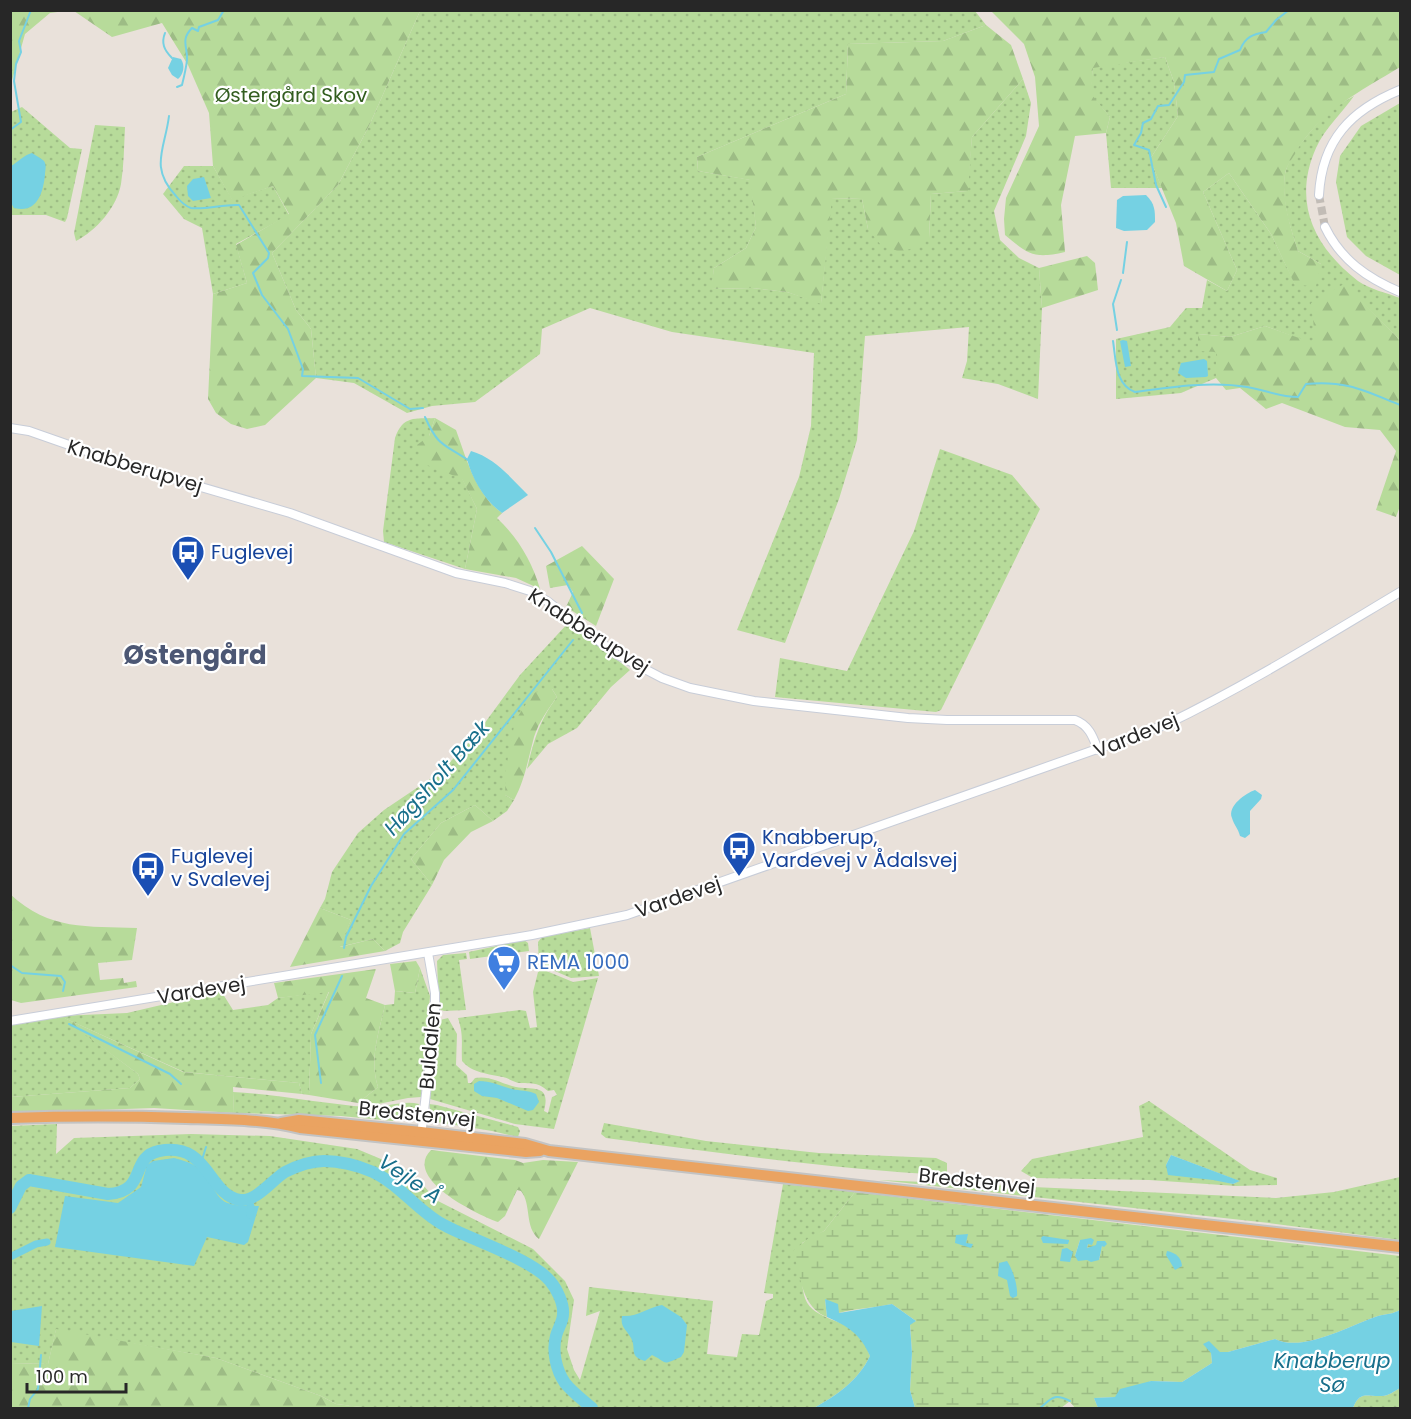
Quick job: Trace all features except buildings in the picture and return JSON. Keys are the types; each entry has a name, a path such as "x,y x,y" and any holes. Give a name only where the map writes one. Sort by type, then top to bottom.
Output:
{"highway":[{"name":"Bredstenvej","path":"10,1118 144,1117 280,1123 300,1128 525,1144 549,1151 1401,1247"}],"street":[{"path":"1319,195 1329,151 1344,126 1368,105 1401,90"},
{"path":"1325,227 1332,241 1353,266 1401,292"},
{"name":"Knabberupvej","path":"10,428 29,431 129,466 280,510 456,573 505,583 530,591 547,601 616,654 662,678 690,688 754,701 908,718 1076,720 1084,723 1090,730 1098,750"},
{"name":"Vardevej","path":"10,1021 566,930 627,915 1165,725 1209,704 1401,592"},
{"name":"Buldalen","path":"421,1136 435,1017 435,993 428,953"}],"green space":[{"path":"11,10 65,11 50,13 25,34 11,84"},
{"path":"580,10 585,12 975,11 986,25 943,41 848,44 846,94 697,157 698,171 751,180 756,227 746,248 714,268 712,289 752,288 787,292 821,303 831,198 862,199 868,229 929,238 931,194 967,191 972,137 1023,79 1031,103 1026,136 994,211 1000,240 1019,258 1039,268 1042,308 1038,399 998,384 962,378 967,361 969,327 865,336 857,440 839,499 785,643 737,630 799,477 811,426 814,353 672,332 590,308 542,329 540,354 475,402 432,406 407,413 354,383 316,378 311,329 296,310 272,253 338,185 369,126 420,11"},
{"name":"Østergård Skov","path":"74,11 420,11 369,126 338,185 272,253 296,310 311,329 316,378 265,425 247,429 231,424 216,413 208,399 213,294 247,283 236,245 289,214 273,186 232,200 213,166 209,113 188,65 162,23 112,37"},
{"path":"991,11 1400,11 1400,67 1328,114 1305,139 1286,171 1284,184 1286,204 1298,251 1321,264 1316,286 1295,285 1271,234 1229,173 1203,192 1237,270 1227,291 1184,266 1176,223 1150,159 1178,116 1174,82 1165,57 1093,68 1091,94 1110,117 1106,133 1075,136 1061,205 1065,252 1046,255 1032,254 1005,235 1006,198 1039,126 1035,77 1024,44"},
{"path":"986,25 1011,45 1023,79 972,137 968,191 931,194 929,238 917,247 900,252 880,244 868,229 862,199 832,198 821,304 787,292 752,288 711,289 714,268 746,248 756,227 750,180 698,171 697,157 846,94 848,44 943,41"},
{"path":"1165,57 1174,82 1178,116 1150,159 1162,188 1111,188 1106,133 1110,117 1090,94 1093,67"},
{"path":"1354,96 1329,127 1316,148 1309,168 1306,187 1307,205 1319,238 1343,268 1362,284 1400,298 1400,340 1344,285 1316,345 1265,326 1230,337 1198,334 1217,351 1216,378 1181,393 1116,399 1116,339 1170,327 1186,308 1202,308 1207,280 1227,291 1237,270 1203,192 1229,173 1271,234 1295,284 1321,264 1298,251 1285,204 1285,174 1291,158 1318,123 1333,108"},
{"path":"1400,103 1400,275 1366,256 1347,237 1336,182 1340,156 1361,126"},
{"path":"22,107 70,148 82,149 65,222 46,215 11,215 11,112"},
{"path":"95,125 125,127 121,184 110,210 98,225 76,241 74,233"},
{"path":"184,166 213,166 232,199 273,186 289,215 236,244 247,283 213,294 202,228 184,219 163,194"},
{"path":"1087,256 1095,263 1098,290 1042,308 1039,268"},
{"path":"1344,284 1400,340 1400,506 1396,517 1376,510 1396,451 1380,430 1345,427 1282,403 1266,409 1240,388 1226,390 1216,378 1216,352 1198,351 1198,334 1230,337 1265,326 1316,344 1311,303"},
{"path":"435,418 429,436 462,478 477,509 465,569 384,542 383,531 395,438 402,425 410,420"},
{"path":"435,418 456,430 478,486 502,513 497,518 523,550 540,589 516,578 465,569 477,509 462,479 422,463 417,445 429,436"},
{"path":"940,449 1012,475 1040,509 941,710 936,712 775,697 780,658 847,671 914,531"},
{"path":"582,546 614,579 596,626 566,607 573,592 568,585 550,588 546,566"},
{"path":"569,622 630,670 611,687 577,728 548,744 527,769 538,731 557,697 552,689 505,795 514,800 507,811 493,821 475,805 441,823 411,859 432,885 403,932 400,943 385,951 373,939 339,947 351,920 320,908 325,899 332,872 358,833 384,810 439,773 473,739 520,675"},
{"path":"552,689 557,697 536,731 524,777 514,800 505,795 506,768 515,721 533,693"},
{"path":"475,805 493,821 471,832 444,860 432,885 411,859 441,823"},
{"path":"10,894 40,915 55,920 85,926 137,928 132,960 98,963 100,980 123,978 124,983 136,981 137,987 21,1003 11,1000"},
{"path":"320,908 351,920 340,947 373,939 385,951 290,967"},
{"path":"590,928 599,976 571,978 548,968 539,967 538,942 542,937"},
{"path":"524,940 528,943 529,951 470,959 469,952"},
{"path":"466,953 467,959 459,960 466,1010 444,1011 439,1009 437,961 443,955"},
{"path":"416,961 420,968 415,993 395,991 390,964"},
{"path":"420,968 430,996 421,1097 378,1104 358,1103 378,1087 374,1066 385,1005 394,1004 395,991 415,993"},
{"path":"376,969 366,998 385,1005 374,1066 378,1087 358,1103 309,1095 311,1034 329,992 278,998 274,983"},
{"path":"544,970 573,982 598,978 554,1129 515,1124 430,1099 438,1025 440,1020 448,1018 457,1034 456,1065 467,1075 468,1083 480,1077 516,1087 539,1090 545,1096 544,1111 548,1113 552,1097 557,1095 554,1090 548,1091 538,1085 518,1083 481,1072 462,1061 462,1035 458,1018 520,1010 526,1011 530,1028 537,1027 533,992 538,972"},
{"path":"221,991 233,1010 268,1005 278,998 329,991 311,1034 309,1095 302,1094 299,1083 184,1072 64,1018 138,1074 140,1079 130,1088 11,1097 11,1025 60,1016 127,1013"},
{"path":"60,1016 183,1072 299,1083 302,1094 233,1087 234,1113 154,1108 11,1113 11,1097 130,1088 140,1079 138,1074"},
{"path":"233,1092 368,1107 419,1104 415,1118 393,1121 341,1116 234,1113"},
{"path":"1149,1101 1250,1170 1277,1178 1277,1185 1236,1186 1149,1180 1033,1178 1021,1171 1032,1159 1143,1137 1139,1106","holes":["1171,1155 1239,1181 1233,1184 1166,1165"]},
{"path":"429,1104 518,1127 520,1131 518,1137 437,1122 432,1118"},
{"path":"604,1123 706,1141 819,1153 936,1158 947,1163 947,1175 819,1165 606,1138 601,1134"},
{"path":"57,1124 56,1154 74,1138 191,1134 270,1136 357,1149 412,1172 436,1200 533,1249 565,1281 574,1300 567,1349 580,1380 600,1311 586,1316 589,1287 713,1301 707,1354 737,1357 742,1334 759,1335 766,1301 773,1298 773,1294 764,1293 783,1184 855,1192 824,1231 802,1243 802,1282 804,1295 812,1309 856,1332 863,1340 870,1356 853,1380 814,1408 370,1408 336,1404 321,1396 216,1358 56,1330 48,1364 11,1363 11,1126"},
{"path":"431,1150 515,1160 523,1163 543,1160 578,1162 539,1239 531,1228 521,1191 517,1190 505,1216 498,1222 488,1218 461,1204 434,1184 427,1172 425,1161"},
{"path":"1400,1177 1400,1240 1269,1223 879,1180 1276,1198 1334,1192"},
{"path":"855,1192 1400,1256 1400,1310 1313,1340 1299,1343 1275,1339 1228,1352 1211,1353 1212,1363 1182,1382 1151,1381 1116,1397 1094,1398 1098,1408 1075,1408 1066,1399 1058,1397 1040,1408 915,1408 910,1390 912,1353 910,1324 916,1321 892,1304 839,1313 825,1299 827,1317 818,1312 807,1298 793,1251 810,1237 824,1231","holes":["1080,1240 1088,1244 1087,1248 1102,1245 1099,1260 1087,1260 1075,1256"]},
{"path":"56,1329 216,1358 321,1396 336,1404 370,1408 11,1408 11,1363 48,1364"},
{"path":"1400,1388 1400,1408 1353,1408 1361,1397 1384,1396"},
{"path":"1061,1396 1070,1401 1061,1408 1040,1408 1053,1397"}],"water":[{"path":"173,57 181,59 183,64 183,72 178,79 168,68"},
{"path":"32,153 43,160 46,166 43,189 33,205 22,209 14,208 11,203 11,166"},
{"path":"204,177 211,198 193,201 188,196 187,186 193,179"},
{"path":"1146,195 1154,207 1155,222 1147,230 1124,231 1116,228 1117,200 1123,196"},
{"path":"1120,341 1127,341 1131,366 1125,367"},
{"path":"1204,359 1207,361 1208,376 1186,378 1178,373 1181,363"},
{"path":"471,451 488,458 528,495 502,513 485,496 472,474 467,459"},
{"path":"1255,790 1262,795 1250,811 1250,834 1245,838 1240,836 1231,813 1238,801"},
{"path":"479,1081 536,1094 539,1102 533,1110 528,1111 497,1098 482,1096 474,1091 474,1084"},
{"path":"1171,1155 1240,1181 1233,1184 1168,1175 1166,1165"},
{"path":"174,1158 189,1162 196,1167 225,1201 243,1206 259,1206 248,1242 244,1245 207,1237 194,1266 55,1247 65,1196 118,1203 141,1187 147,1165 153,1161"},
{"path":"968,1234 966,1243 973,1244 971,1248 955,1243 956,1235"},
{"path":"1043,1236 1069,1241 1068,1244 1043,1243 1041,1238"},
{"path":"1091,1238 1094,1240 1092,1245 1088,1244 1087,1248 1096,1245 1097,1241 1105,1241 1107,1244 1102,1246 1099,1260 1078,1261 1075,1256 1080,1240"},
{"path":"1067,1248 1073,1252 1070,1262 1060,1261 1062,1249"},
{"path":"1167,1251 1178,1256 1182,1266 1175,1270 1166,1255"},
{"path":"1007,1261 1017,1288 1017,1296 1013,1298 1010,1296 1007,1280 998,1276 999,1263"},
{"path":"825,1299 838,1304 839,1313 892,1304 916,1321 910,1325 912,1353 910,1390 915,1408 814,1408 853,1380 870,1356 853,1332 827,1317"},
{"path":"662,1305 681,1317 687,1325 684,1352 681,1357 667,1362 652,1355 645,1361 636,1357 633,1342 623,1325 622,1316 633,1315"},
{"path":"42,1306 39,1346 11,1342 11,1311"},
{"name":"Knabberup Sø","path":"1400,1310 1400,1388 1384,1396 1361,1397 1353,1408 1098,1408 1094,1398 1115,1397 1120,1389 1151,1381 1182,1382 1212,1363 1211,1353 1203,1344 1209,1341 1220,1352 1228,1352 1275,1339 1299,1343"}],"waterway":[{"path":"10,130 21,122 14,81 16,64 21,52 19,41 31,10"},
{"name":"Høgsholt Bæk","path":"177,87 182,85 185,73 187,60 185,40 188,32 192,28 198,31 199,27 218,20 224,10"},
{"path":"1166,207 1156,185 1149,150 1134,145 1141,133 1143,123 1151,119 1158,106 1169,105 1184,82 1185,75 1214,72 1219,59 1240,50 1250,37 1266,32 1289,10"},
{"path":"165,33 164,46 172,58"},
{"name":"Høgsholt Bæk","path":"169,116 161,157 163,176 168,186 181,201 191,208 239,205 269,253 268,258 253,273 262,295 288,329 303,369 302,376 358,378 410,409 423,408"},
{"path":"1123,273 1127,242"},
{"path":"1117,330 1113,304 1121,280"},
{"path":"1113,341 1120,378 1128,389 1135,392 1191,385 1233,385 1298,397 1306,384 1320,383 1355,388 1400,405"},
{"name":"Høgsholt Bæk","path":"425,417 437,439 468,460"},
{"name":"Høgsholt Bæk","path":"535,528 551,552 582,613"},
{"name":"Høgsholt Bæk","path":"344,948 346,937 371,886 404,834 453,790 573,640"},
{"path":"10,965 22,973 61,976 65,982 63,991"},
{"name":"Høgsholt Bæk","path":"321,1083 315,1035 342,976"},
{"path":"69,1024 170,1074 181,1084"},
{"path":"201,1163 206,1147"},
{"name":"Vejle Å","path":"10,1208 21,1186 29,1180 108,1194 120,1192 134,1181 144,1160 150,1154 159,1151 176,1150 188,1154 198,1161 221,1189 229,1196 240,1200 252,1198 285,1172 309,1163 330,1161 362,1168 391,1183 424,1212 442,1224 515,1257 550,1281 560,1297 563,1310 555,1342 557,1366 565,1383 592,1408"},
{"path":"247,1200 251,1206 250,1215"},
{"path":"10,1257 36,1244 47,1242"},
{"path":"28,1408 30,1399 38,1389 41,1355"},
{"path":"1040,1408 1057,1397 1070,1401"}],"tunnel":[{"path":"1319,195 1325,227"}],"place":[{"name":"Fuglevej","path":"188,581"},
{"name":"Knabberup, Vardevej v Ådalsvej","path":"739,877"},
{"name":"Fuglevej v Svalevej","path":"148,897"},
{"name":"REMA 1000","path":"504,991"}],"district":[{"name":"Østengård","path":"195,655"}]}
